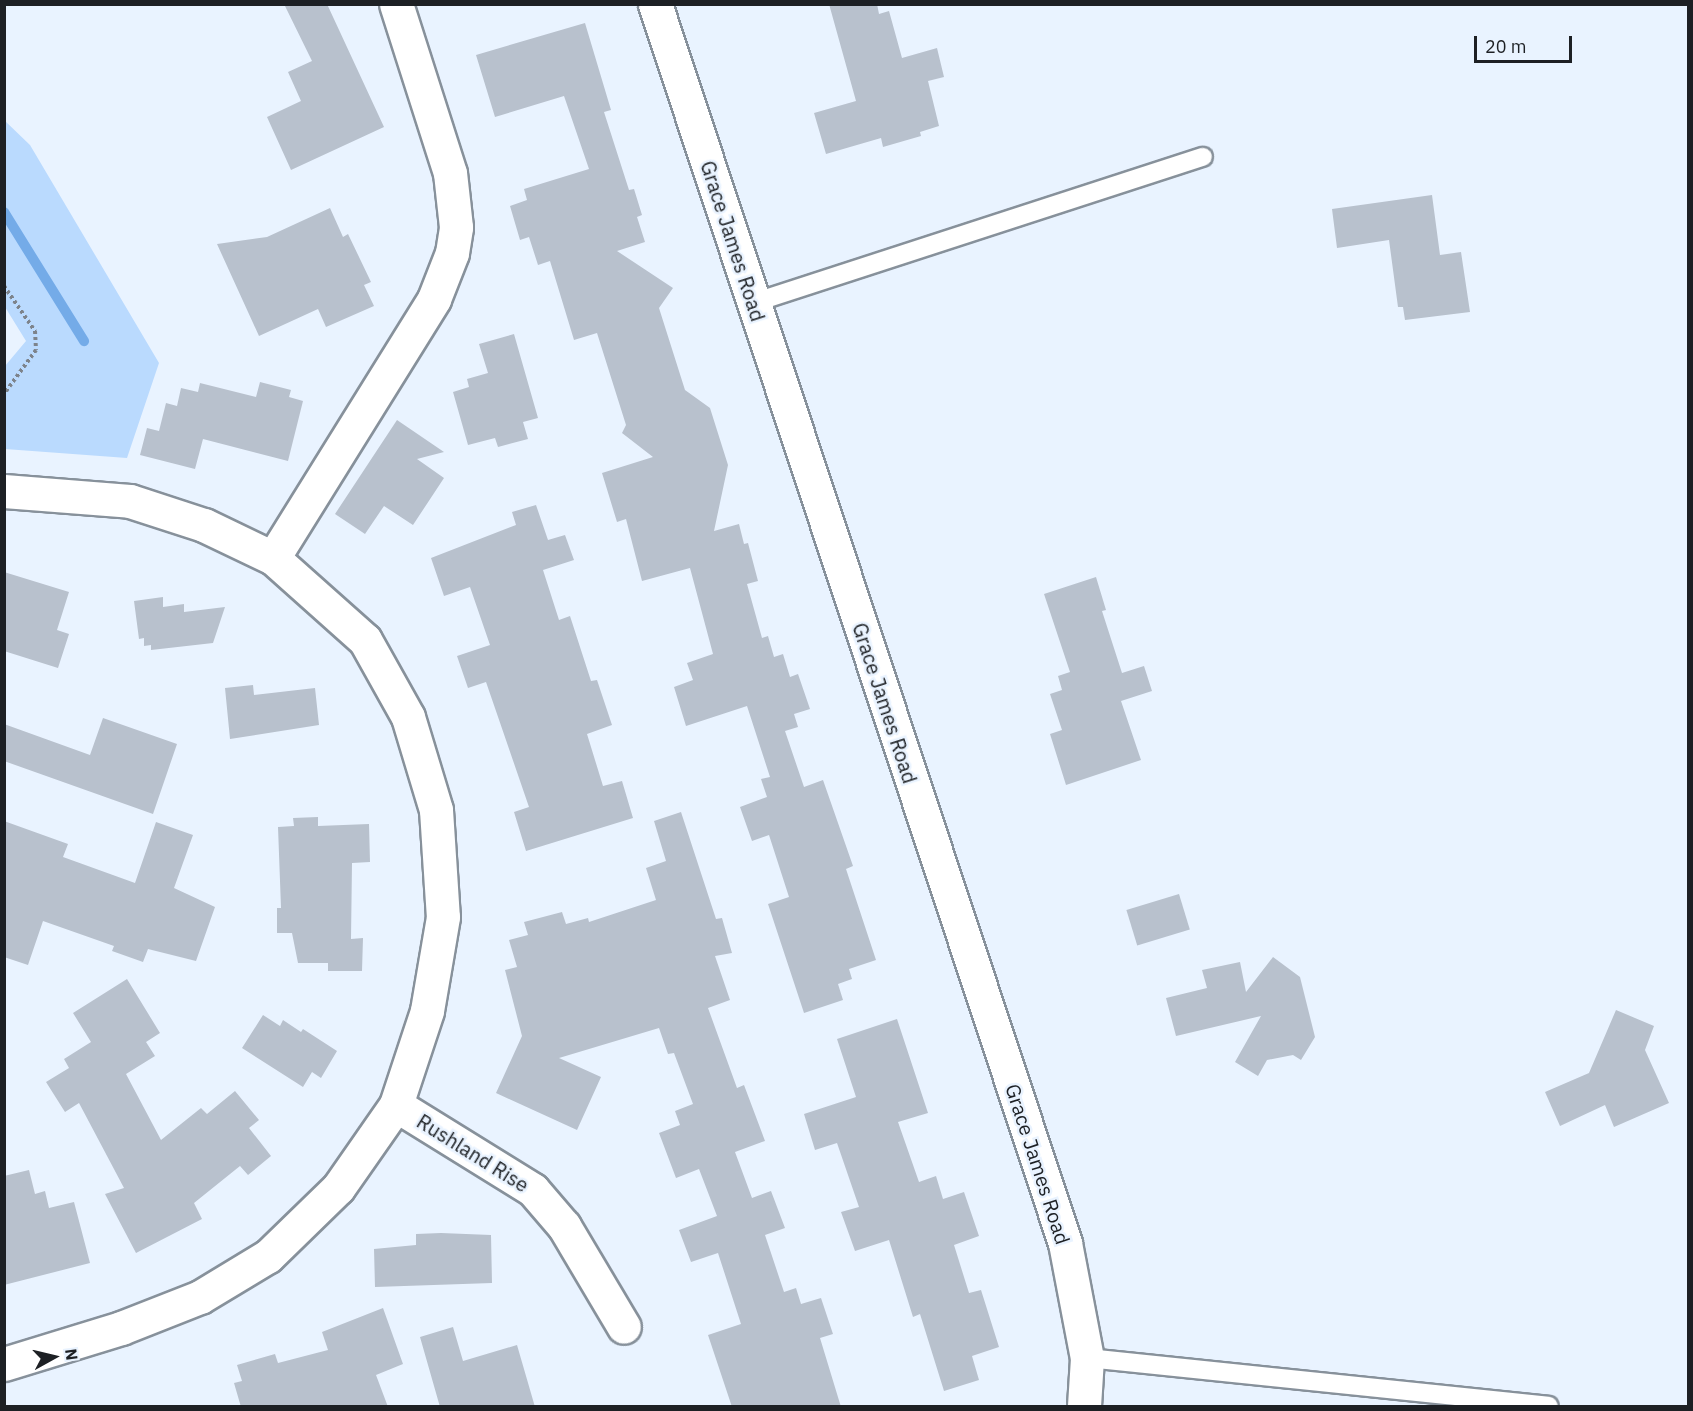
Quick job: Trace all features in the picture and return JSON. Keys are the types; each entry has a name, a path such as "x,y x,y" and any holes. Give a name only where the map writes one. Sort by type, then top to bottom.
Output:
{"street":[{"path":"273,558 434,299 452,253 456,218 450,173 396,4"},
{"name":"Grace James Road","path":"655,4 1065,1243 1087,1358 1084,1407"},
{"path":"4,491 130,501 204,525 273,558 365,640 408,717 436,810 443,916 427,1011 396,1105 338,1188 268,1256 200,1297 121,1328 4,1364"},
{"name":"Rushland Rise","path":"396,1105 533,1190 564,1226 624,1327"}],"lane":[{"path":"753,303 1203,157"},
{"path":"1087,1358 1549,1407"}],"path":[{"path":"4,285 35,330 36,350 4,394"}],"shaded area":[{"path":"4,120 30,145 159,363 127,458 5,449 5,366 26,341 5,307"}],"building":[{"path":"284,4 327,4 384,127 291,170 267,117 301,101 288,72 312,61"},
{"path":"829,4 877,4 879,14 889,11 902,58 937,48 944,77 928,81 939,126 920,132 921,136 883,147 881,138 826,154 814,113 856,101"},
{"path":"585,23 611,110 604,112 629,190 634,189 642,215 637,217 645,242 617,251 673,288 659,308 685,390 710,408 728,465 714,531 739,524 744,544 748,543 758,581 747,584 762,638 768,636 774,657 783,654 790,677 798,674 810,709 794,714 798,727 785,731 804,787 823,780 853,866 846,869 876,960 849,969 852,979 838,984 843,1000 804,1013 768,904 789,897 769,835 752,841 740,807 767,797 761,779 770,777 747,706 686,726 674,687 693,680 687,663 713,654 690,568 642,581 626,519 617,522 602,473 653,457 622,433 626,425 597,333 574,340 550,261 538,265 529,237 520,240 510,206 527,200 524,189 589,169 564,96 495,117 476,55"},
{"path":"1432,195 1440,255 1461,252 1470,312 1405,320 1403,307 1398,307 1389,240 1337,248 1332,209"},
{"path":"330,208 343,237 348,234 371,282 364,285 374,306 326,327 318,309 259,336 217,244 267,237"},
{"path":"514,334 538,418 523,422 528,439 498,447 495,438 468,445 453,392 469,387 467,379 488,373 479,344"},
{"path":"260,382 291,390 289,397 303,401 288,461 203,439 195,469 140,455 147,428 159,431 166,403 177,406 181,388 198,392 200,383 256,397"},
{"path":"397,420 444,452 417,459 444,478 413,525 384,506 365,534 335,514"},
{"path":"536,505 548,540 565,535 574,560 543,570 559,620 570,616 591,681 597,680 612,725 587,734 603,786 622,781 633,818 526,851 514,812 529,807 486,682 468,688 457,656 490,645 470,587 444,596 431,558 516,525 512,512"},
{"path":"4,572 69,592 57,630 69,634 58,668 4,651"},
{"path":"1096,577 1106,610 1102,611 1122,673 1144,666 1152,691 1121,701 1141,760 1066,785 1050,734 1062,730 1050,694 1062,690 1058,676 1070,672 1044,594"},
{"path":"163,597 163,607 184,604 184,612 225,607 213,643 151,650 151,645 144,646 144,638 139,639 134,601"},
{"path":"253,685 254,695 315,688 319,725 230,739 225,688"},
{"path":"103,718 177,744 153,814 4,761 4,724 90,755"},
{"path":"681,812 716,919 722,918 732,953 715,956 730,1000 708,1008 737,1088 744,1085 765,1141 735,1152 752,1198 771,1191 785,1228 765,1235 784,1292 796,1288 801,1304 821,1298 833,1334 820,1338 841,1407 732,1407 708,1335 741,1324 718,1253 691,1262 679,1230 717,1216 699,1169 676,1178 659,1133 680,1125 675,1111 693,1104 674,1053 668,1054 659,1028 559,1058 601,1077 577,1130 496,1093 522,1036 505,970 517,967 509,940 528,935 524,922 562,912 566,924 588,918 589,922 656,900 646,868 666,861 654,821"},
{"path":"318,817 318,826 369,824 370,862 352,863 351,939 363,938 362,971 328,971 328,963 298,963 292,933 277,933 277,908 281,908 278,827 294,826 293,818"},
{"path":"4,821 68,844 63,857 135,883 156,822 193,835 174,888 215,907 196,961 148,949 143,962 112,951 114,946 43,921 28,965 4,957"},
{"path":"1179,894 1190,929 1137,945 1126,910"},
{"path":"1273,957 1300,977 1315,1037 1301,1060 1293,1055 1267,1060 1258,1076 1235,1062 1261,1016 1176,1036 1166,998 1207,988 1202,970 1240,962 1246,992"},
{"path":"127,979 160,1033 146,1042 155,1056 126,1074 161,1140 201,1108 207,1114 235,1091 259,1120 249,1128 271,1156 248,1175 240,1166 194,1203 202,1219 136,1253 105,1194 124,1188 79,1103 65,1112 46,1082 69,1068 64,1059 91,1042 73,1013"},
{"path":"1616,1010 1654,1026 1645,1050 1669,1103 1614,1127 1605,1105 1560,1126 1545,1092 1589,1073"},
{"path":"263,1015 280,1026 283,1020 301,1032 303,1029 337,1051 321,1078 312,1072 303,1087 242,1048"},
{"path":"897,1019 928,1113 898,1122 919,1182 936,1176 943,1199 964,1192 979,1236 954,1245 969,1293 981,1290 999,1347 972,1356 979,1380 944,1391 920,1314 913,1317 889,1240 855,1251 841,1212 859,1207 837,1143 815,1150 804,1114 856,1097 837,1039"},
{"path":"29,1170 35,1194 45,1191 49,1208 74,1202 90,1263 4,1285 4,1176"},
{"path":"416,1234 491,1235 492,1283 375,1287 374,1249 416,1245"},
{"path":"383,1308 403,1364 376,1375 388,1407 241,1407 234,1383 242,1381 237,1365 275,1354 278,1363 328,1350 322,1332"},
{"path":"453,1327 463,1361 517,1345 535,1407 440,1407 420,1337"}],"waterway":[{"path":"4,212 84,341"}]}
